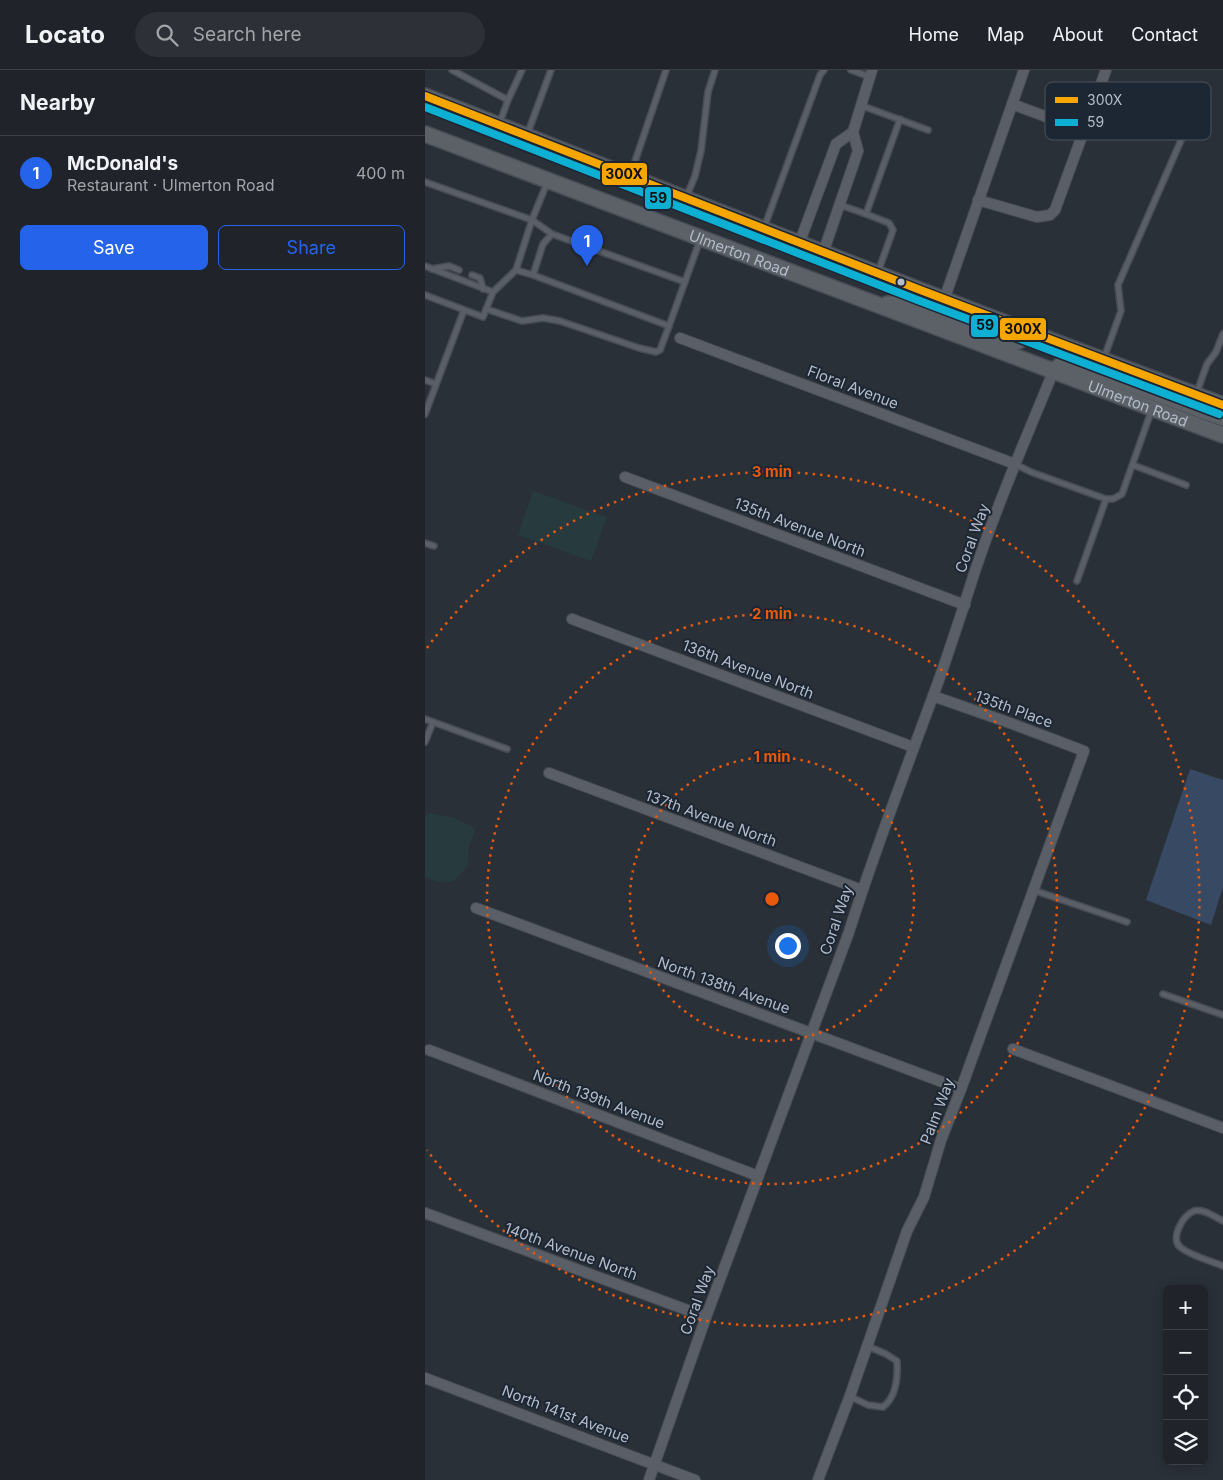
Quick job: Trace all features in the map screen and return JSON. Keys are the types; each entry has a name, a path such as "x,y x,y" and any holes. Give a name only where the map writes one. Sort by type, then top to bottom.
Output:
{"main road":[{"name":"Ulmerton Road","path":"425,96 799,244 1223,405"},
{"name":"Ulmerton Road","path":"425,134 1223,435"},
{"path":"876,303 915,304 1016,342 1026,337 1029,332"},
{"name":"Ulmerton Road","path":"1054,370 1065,362 1083,367 1223,418"}],"street":[{"path":"944,300 1024,70"},
{"path":"1102,82 1106,70"},
{"path":"823,253 858,151 853,132 871,74"},
{"path":"1012,104 1045,116"},
{"path":"799,244 836,144 853,132"},
{"path":"979,200 1037,217 1049,215 1055,210 1081,140"},
{"name":"Floral Avenue","path":"680,338 1015,464"},
{"name":"Coral Way","path":"649,1480 706,1317 849,932 862,890 965,605 974,574 1015,464 1054,370"},
{"name":"135th Avenue North","path":"625,477 965,605"},
{"name":"136th Avenue North","path":"572,619 913,747"},
{"name":"135th Place","path":"933,696 1084,751"},
{"name":"Palm Way","path":"818,1480 907,1231 924,1197 941,1140 961,1090 1084,751"},
{"name":"137th Avenue North","path":"549,773 862,890"},
{"name":"North 138th Avenue","path":"476,908 961,1090"},
{"path":"1013,1049 1223,1128"},
{"name":"North 139th Avenue","path":"429,1050 758,1176"},
{"name":"140th Avenue North","path":"425,1213 706,1317"},
{"name":"North 141st Avenue","path":"425,1378 695,1480"}],"lane":[{"path":"452,70 508,100"},
{"path":"499,126 508,100 522,70"},
{"path":"526,136 551,70"},
{"path":"629,176 666,70"},
{"path":"686,199 699,159 708,92 715,70"},
{"path":"763,230 820,75 824,70"},
{"path":"851,70 871,74"},
{"path":"860,105 927,130"},
{"path":"867,214 899,120"},
{"path":"1103,361 1121,311 1119,285 1181,140"},
{"path":"426,297 483,317 493,292 516,270 532,220 548,180"},
{"path":"425,182 532,220 552,234 685,282"},
{"path":"840,205 889,223 893,230 877,274"},
{"path":"533,275 543,244 552,234"},
{"path":"486,309 522,322 543,318 560,321 656,352 660,350 701,237"},
{"path":"425,266 493,292"},
{"path":"431,269 449,266 459,270"},
{"path":"516,270 669,326"},
{"path":"472,275 480,278 483,289"},
{"path":"425,414 464,310"},
{"path":"1196,395 1207,364 1217,352 1223,334"},
{"path":"425,380 436,384"},
{"path":"1015,464 1031,472 1106,499 1113,499 1123,494 1153,408"},
{"path":"1133,465 1186,485"},
{"path":"1077,581 1106,499"},
{"path":"425,543 434,546"},
{"path":"425,719 507,749"},
{"path":"425,742 433,722"},
{"path":"1033,890 1127,922"},
{"path":"1163,994 1223,1015"},
{"path":"1223,1221 1204,1212 1194,1211 1186,1217 1178,1229 1176,1239 1179,1246 1223,1266"},
{"path":"849,1396 867,1405 883,1407 889,1402 894,1389 898,1376 897,1362 886,1354 867,1346"}],"green space":[{"path":"533,491 607,517 591,561 518,535"},
{"path":"431,813 455,818 474,828 474,835 469,846 468,866 452,882 435,881 425,877 425,816"}],"water":[{"path":"1190,769 1223,780 1223,887 1211,925 1146,900"}],"transit line":[{"name":"300X","path":"425,96 923,291 1223,405"},
{"name":"59","path":"425,107 920,301 1219,414"}],"place":[{"name":"McDonald's","path":"587,266"}]}
